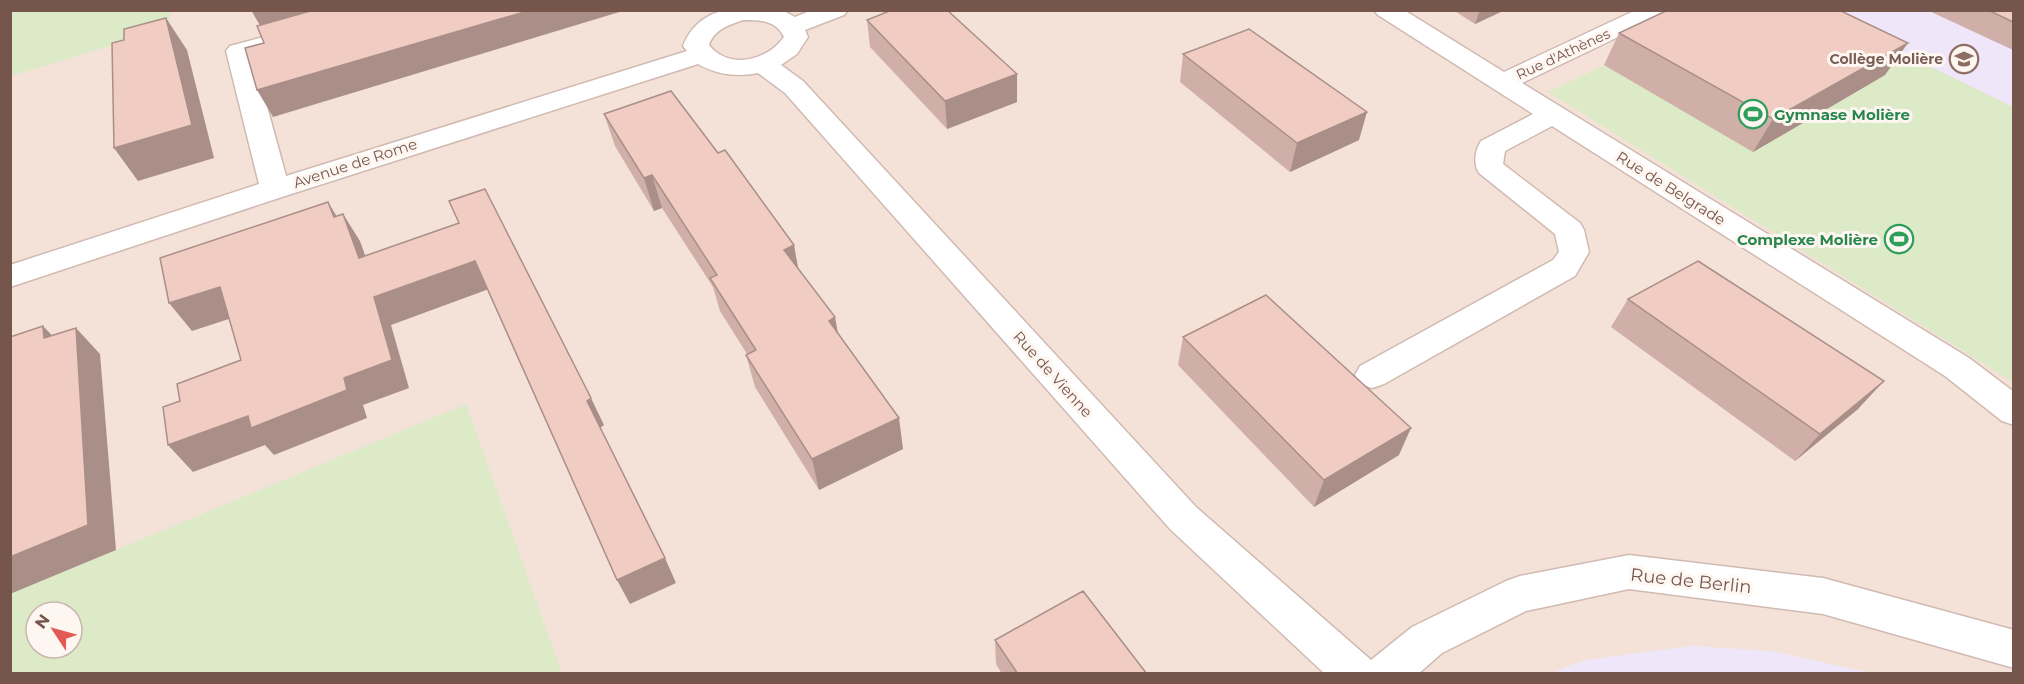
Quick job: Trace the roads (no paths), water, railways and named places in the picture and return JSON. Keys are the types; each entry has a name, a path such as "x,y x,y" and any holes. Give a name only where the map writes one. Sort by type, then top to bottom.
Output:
{"street":[{"path":"793,26 836,10"},
{"name":"Rue de Belgrade","path":"1386,10 1957,367 2013,411"},
{"name":"Rue d'Athènes","path":"1502,83 1656,10"},
{"path":"764,13 782,17 793,26 796,36 791,47 779,57 762,64 744,67 711,62 701,55 696,46 698,36 719,14 764,13"},
{"path":"275,189 239,51 307,32"},
{"name":"Avenue de Rome","path":"10,276 275,189 701,55"},
{"name":"Rue de Vienne","path":"762,64 794,87 1183,518 1356,674"},
{"path":"1372,375 1564,268 1574,252 1569,230 1489,167 1491,147 1554,115"},
{"name":"Rue de Berlin","path":"1386,674 1427,640 1520,594 1629,572 1823,596 2013,649"}],"place":[{"name":"Collège Molière","path":"1964,59"},
{"name":"Gymnase Molière","path":"1753,114"},
{"name":"Complexe Molière","path":"1899,239"}]}
